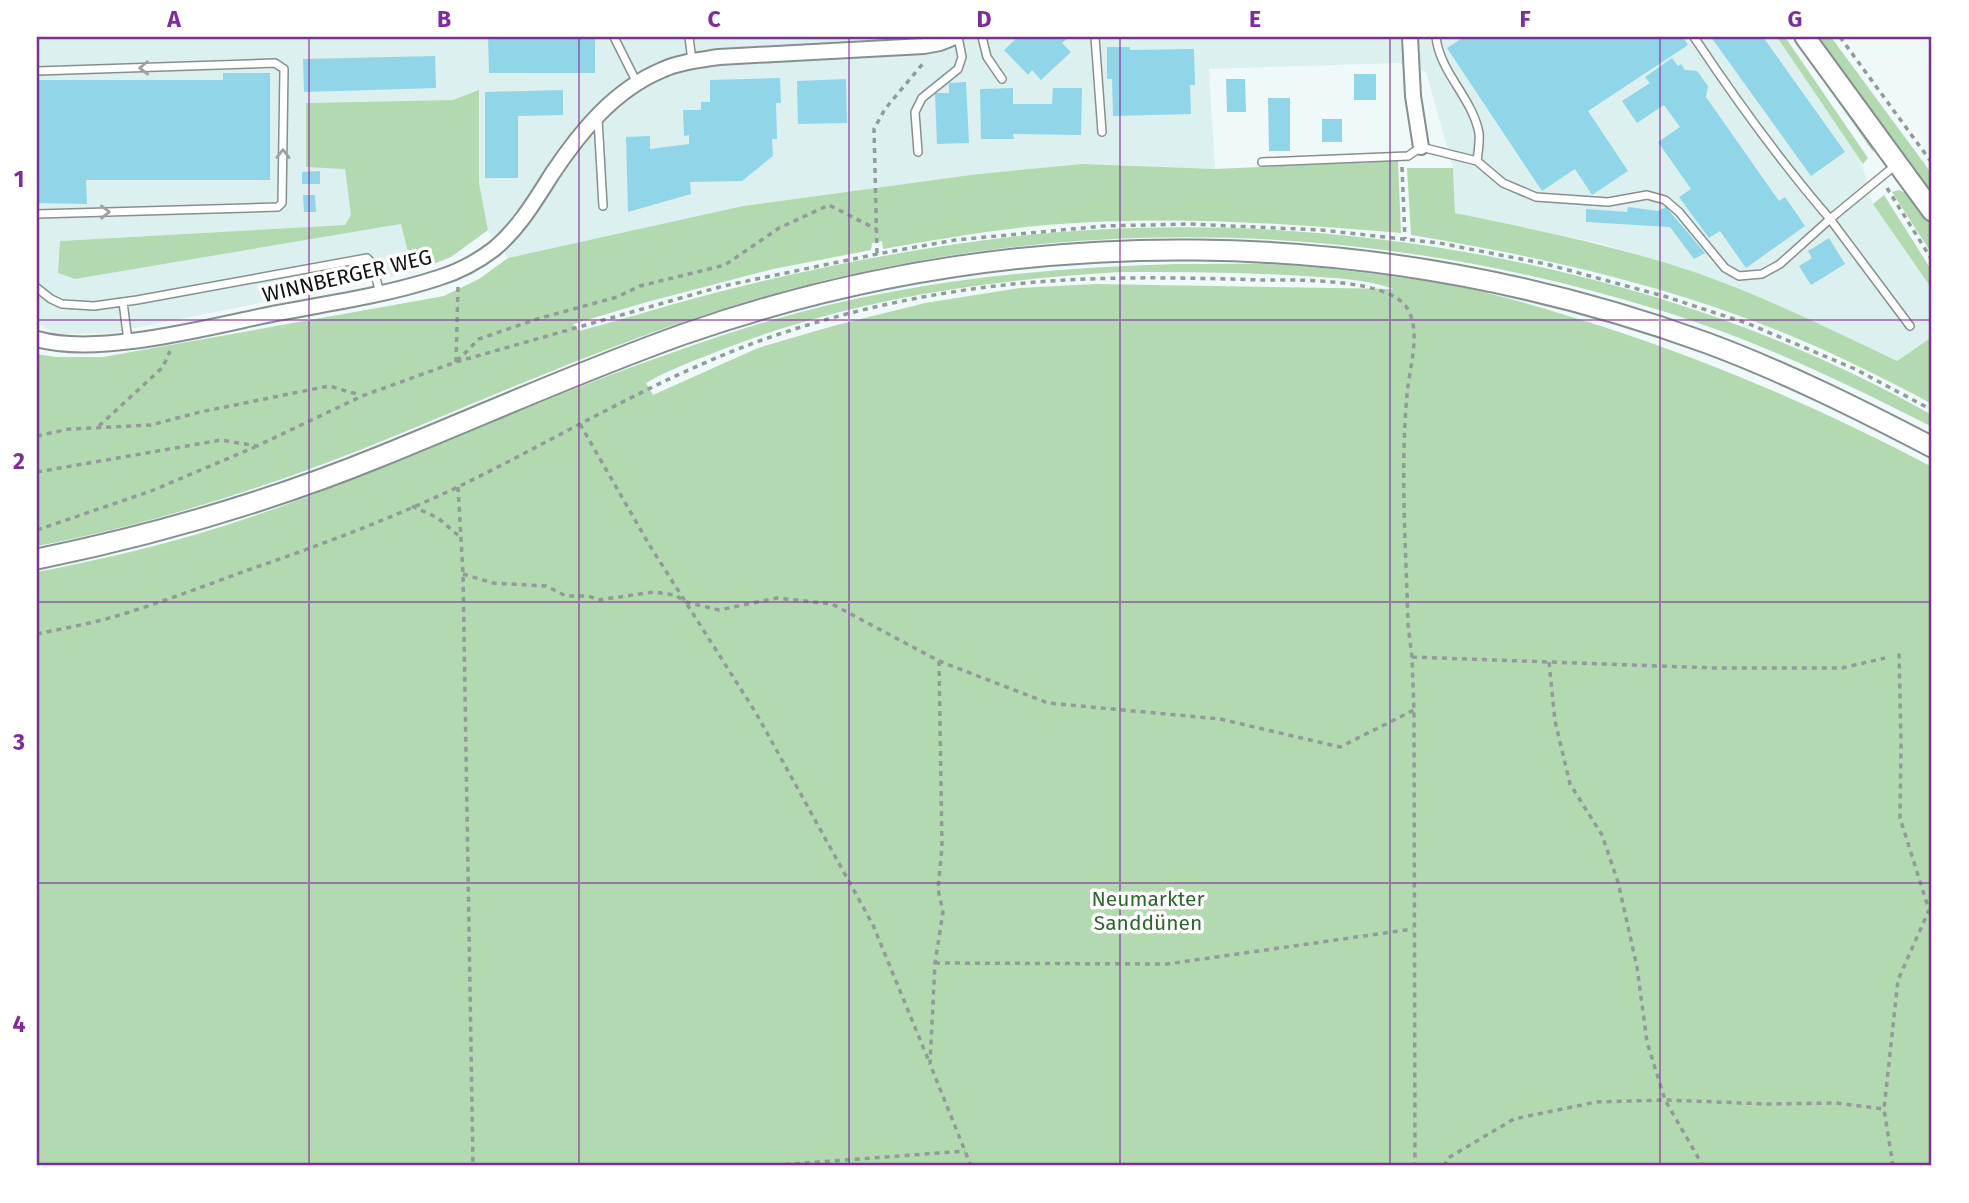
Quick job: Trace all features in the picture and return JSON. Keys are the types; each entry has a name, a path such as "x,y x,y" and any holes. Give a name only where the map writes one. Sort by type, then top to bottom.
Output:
{"main road":[{"path":"1805,37 1932,211"},
{"path":"37,559 147,534 285,492 626,356 758,310 840,288 911,273 980,262 1084,252 1255,252 1392,263 1474,277 1579,303 1708,344 1809,385 1932,447"}],"street":[{"name":"WINNBERGER WEG","path":"37,340 71,345 128,341 177,333 380,293 459,270 491,251 521,223 573,142 598,115 637,84 662,69 719,57 940,43 957,37"},
{"path":"1410,37 1413,96 1421,147"}],"lane":[{"path":"614,37 637,84"},
{"path":"689,37 692,61"},
{"path":"918,152 915,112 922,99 958,69 962,57 957,37"},
{"path":"982,37 987,57 1002,79"},
{"path":"1095,37 1102,132"},
{"path":"1436,37 1445,67 1470,108 1479,134 1477,161"},
{"path":"1694,37 1790,173 1830,219 1910,326"},
{"path":"37,71 275,63 284,69 282,203 278,207 37,214"},
{"path":"598,115 603,206"},
{"path":"1262,162 1402,156 1412,155 1421,147 1477,161 1503,183 1536,197 1608,202 1647,195 1665,200 1679,212 1726,268 1740,276 1762,274 1780,264 1898,163"},
{"path":"37,288 62,304 94,306 367,258 372,263 380,293"},
{"path":"123,302 128,341"}],"path":[{"path":"1840,37 1932,163"},
{"path":"877,254 874,129 885,109 940,43"},
{"path":"1402,156 1405,239"},
{"path":"456,362 479,339 537,319 617,297 640,286 725,265 779,228 829,205 876,229"},
{"path":"37,530 151,491 257,446 362,396 456,362 723,286 877,254 992,235 1104,226 1229,225 1321,230 1405,239 1546,264 1679,301 1797,343 1855,369 1932,410"},
{"path":"456,362 459,270"},
{"path":"37,634 120,615 321,545 458,487 697,367 766,339 849,315 941,294 1012,284 1104,278 1321,281 1355,284 1387,293 1403,301 1411,314 1414,346 1404,430 1408,625 1414,710 1415,1166"},
{"path":"98,428 163,367 177,333"},
{"path":"37,436 69,429 151,425 200,412 329,386 362,396"},
{"path":"580,424 650,546 756,713 873,925 971,1166"},
{"path":"37,472 221,440 257,446"},
{"path":"458,487 463,574 473,1166"},
{"path":"412,506 438,518 461,537"},
{"path":"463,574 493,583 546,586 566,596 589,596 598,600 654,592 675,595 686,602 719,610 777,598 832,604 939,661 1048,703 1220,719 1340,747 1414,710"},
{"path":"1893,1166 1884,1109 1898,980 1929,910 1900,818 1899,650"},
{"path":"1412,657 1714,668 1842,668 1885,658"},
{"path":"930,1064 935,963 943,912 938,889 942,847 939,661"},
{"path":"1549,662 1555,721 1570,784 1602,835 1618,882 1637,967 1647,1042 1665,1100 1703,1166"},
{"path":"935,963 1167,964 1413,929"},
{"path":"1444,1166 1448,1158 1514,1119 1596,1102 1665,1100 1836,1104 1884,1109"},
{"path":"765,1166 965,1151"},
{"path":"1926,1166 1932,1164"}],"shaded area":[{"path":"37,37 1777,37 1860,158 1873,204 1932,289 1932,337 1897,361 1764,299 1698,274 1603,244 1455,213 1453,168 1426,72 1399,63 1209,69 1215,169 1082,164 978,174 743,206 508,258 488,230 479,183 479,91 453,100 306,103 306,167 345,168 351,215 345,225 60,241 75,279 402,224 413,272 111,333 56,334 37,323"}],"green space":[{"path":"1777,37 1785,37 1868,158 1863,164"},
{"path":"1818,37 1831,37 1932,174 1932,193"},
{"path":"1814,63 1873,145 1873,152 1812,64"},
{"path":"479,90 479,183 488,230 451,257 413,272 401,224 75,279 58,273 60,241 345,225 351,215 345,169 306,167 306,103 453,100"},
{"path":"1398,161 1401,233 1268,223 1135,221 1025,227 883,249 882,241 872,243 871,250 773,269 573,324 579,331 707,295 820,268 934,247 1010,237 1127,228 1246,229 1366,238 1485,256 1603,282 1718,318 1828,362 1932,415 1932,427 1832,378 1729,334 1659,310 1537,277 1415,254 1293,241 1170,237 1047,243 925,260 804,286 683,322 561,367 360,450 281,479 201,506 120,528 37,546 37,354 56,357 103,357 444,296 479,279 508,258 743,206 978,174 1082,164 1215,169"},
{"path":"1407,168 1453,168 1455,213 1547,232 1697,273 1773,303 1897,361 1932,337 1932,404 1812,345 1701,302 1587,270 1411,235"},
{"path":"1899,190 1910,195 1932,225 1932,254 1892,192"},
{"path":"1884,195 1932,271 1932,289 1873,204"},
{"name":"Neumarkter Sanddünen","path":"1287,265 1407,278 1487,293 1590,323 1693,358 1814,409 1932,467 1932,1166 37,1166 37,572 155,546 253,516 341,484 629,368 711,339 804,311 962,280 1122,266","holes":["1120,272 1326,277 1361,281 1394,289 1096,284 1020,288 925,303 833,326 758,348 653,395 646,383 687,364 776,330 873,304 1020,280"]}],"building":[{"path":"488,37 595,37 595,73 489,73"},
{"path":"1018,37 1069,37 1062,43 1071,52 1041,80 1032,70 1028,75 1004,50"},
{"path":"1464,37 1683,37 1688,45 1588,111 1628,171 1592,195 1575,169 1542,191 1447,48"},
{"path":"1711,37 1763,37 1845,152 1811,176"},
{"path":"1107,47 1130,47 1130,50 1194,49 1195,85 1190,85 1191,114 1113,116 1112,79 1107,79"},
{"path":"435,56 436,88 304,92 303,59"},
{"path":"1672,58 1685,70 1697,71 1708,86 1706,97 1779,201 1785,197 1805,226 1746,268 1720,231 1709,238 1679,197 1691,189 1658,142 1680,127 1664,105 1637,123 1622,101 1650,83 1645,77"},
{"path":"223,73 270,73 270,180 86,180 87,204 37,203 37,80 223,80"},
{"path":"1354,74 1376,74 1376,100 1354,100"},
{"path":"780,78 781,103 776,103 777,139 772,139 773,156 742,181 690,182 691,194 628,212 626,137 650,136 650,149 689,144 689,135 684,136 683,110 701,110 701,102 710,102 710,80"},
{"path":"846,79 847,123 798,124 797,81"},
{"path":"1226,79 1245,79 1246,112 1227,112"},
{"path":"966,82 969,143 937,144 935,93 949,93 949,83"},
{"path":"1013,88 1013,104 1052,104 1053,88 1082,88 1081,135 1013,134 1014,139 981,139 980,89"},
{"path":"563,90 563,115 518,116 518,178 485,178 485,92"},
{"path":"1268,98 1290,98 1290,151 1269,151"},
{"path":"1322,119 1342,119 1342,142 1322,142"},
{"path":"320,171 320,184 302,184 302,172"},
{"path":"303,195 315,195 316,212 304,212"},
{"path":"1628,207 1658,211 1666,207 1705,253 1694,259 1670,227 1586,222 1586,209 1627,212"},
{"path":"1829,238 1845,264 1811,285 1799,266 1812,258 1808,251"}]}
